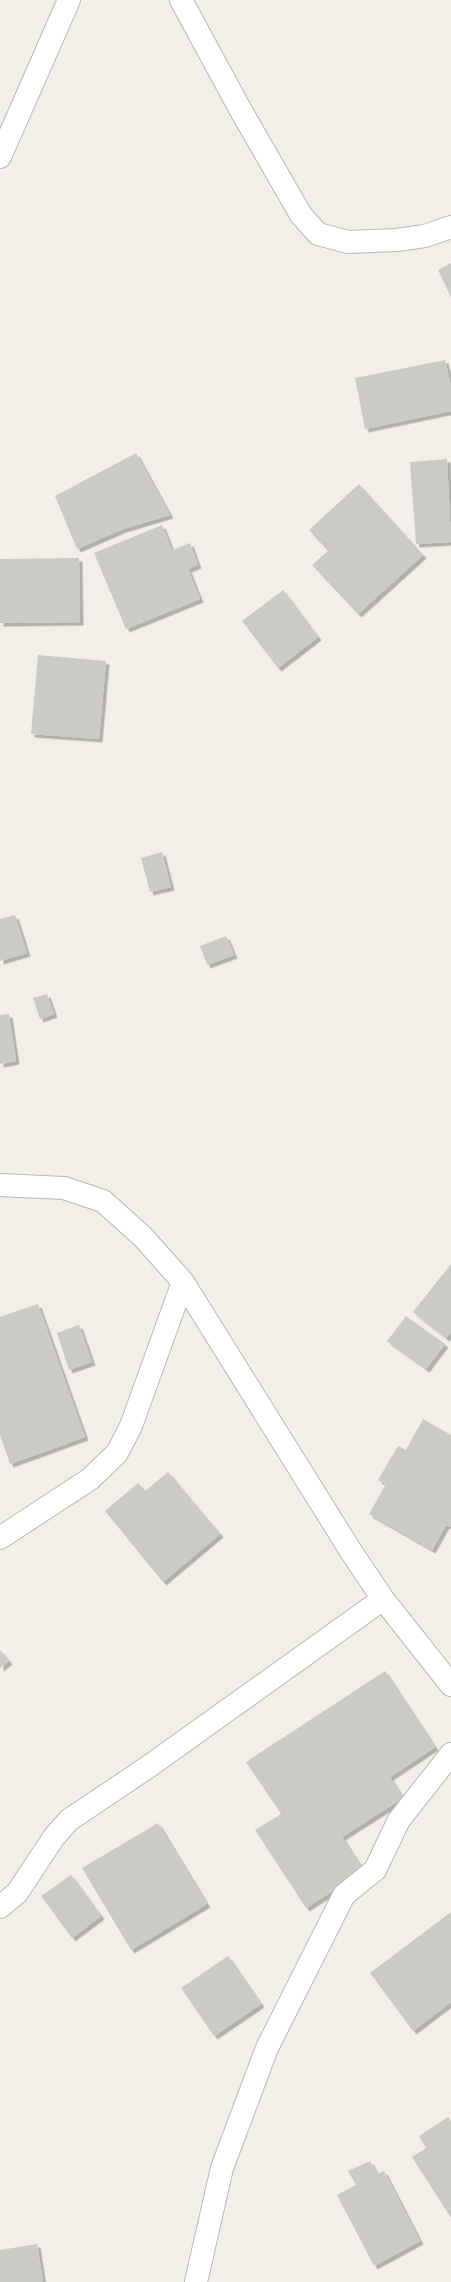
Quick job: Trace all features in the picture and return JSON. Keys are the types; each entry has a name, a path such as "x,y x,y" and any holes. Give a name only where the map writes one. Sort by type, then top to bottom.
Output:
{"street":[{"path":"0,157 69,0"},
{"path":"181,0 240,109 301,215 318,234 348,242 397,240 425,236 451,227"},
{"path":"0,1185 64,1188 103,1201 143,1237 184,1282 291,1456 383,1599 451,1686"},
{"path":"0,1538 90,1479 117,1453 131,1426 184,1282"},
{"path":"0,1907 17,1893 54,1837 69,1820 148,1767 383,1599"},
{"path":"196,2282 222,2168 268,2048 344,1895 375,1870 399,1820 451,1754"}],"building":[{"path":"451,263 451,297 438,270"},
{"path":"445,360 451,386 451,411 365,429 355,378"},
{"path":"136,453 170,515 123,529 77,549 55,496"},
{"path":"447,459 451,542 416,544 410,462"},
{"path":"359,484 423,555 358,614 312,565 328,551 309,530"},
{"path":"162,525 172,550 190,543 198,565 188,569 200,599 126,629 94,553"},
{"path":"79,558 80,622 0,623 0,559"},
{"path":"283,590 318,637 278,668 242,621"},
{"path":"38,655 106,661 99,739 31,734"},
{"path":"162,852 171,887 150,892 141,858"},
{"path":"15,915 27,953 0,961 0,919"},
{"path":"226,936 234,955 207,965 200,946"},
{"path":"47,994 54,1014 40,1019 33,998"},
{"path":"9,1014 16,1061 0,1064 0,1015"},
{"path":"451,1264 451,1332 446,1338 413,1312"},
{"path":"38,1304 85,1437 10,1464 0,1435 0,1317"},
{"path":"406,1316 445,1344 426,1369 387,1341"},
{"path":"79,1325 92,1362 69,1370 57,1333"},
{"path":"423,1419 451,1435 451,1527 446,1525 432,1550 369,1514 386,1484 378,1480 398,1446 406,1450"},
{"path":"168,1472 220,1534 163,1582 105,1511 138,1483 145,1491"},
{"path":"0,1650 9,1661 0,1668"},
{"path":"385,1671 435,1747 390,1777 403,1798 342,1837 364,1871 306,1908 255,1830 281,1814 246,1762"},
{"path":"158,1823 207,1904 131,1950 82,1868"},
{"path":"71,1875 101,1916 72,1938 41,1896"},
{"path":"451,1912 451,2002 413,2031 370,1973"},
{"path":"228,1956 261,2004 214,2036 181,1988"},
{"path":"448,2117 451,2121 451,2218 412,2157 426,2148 419,2136"},
{"path":"370,2161 377,2174 384,2171 420,2241 374,2266 337,2195 356,2185 348,2171"},
{"path":"37,2244 43,2282 0,2282 0,2250"}]}
